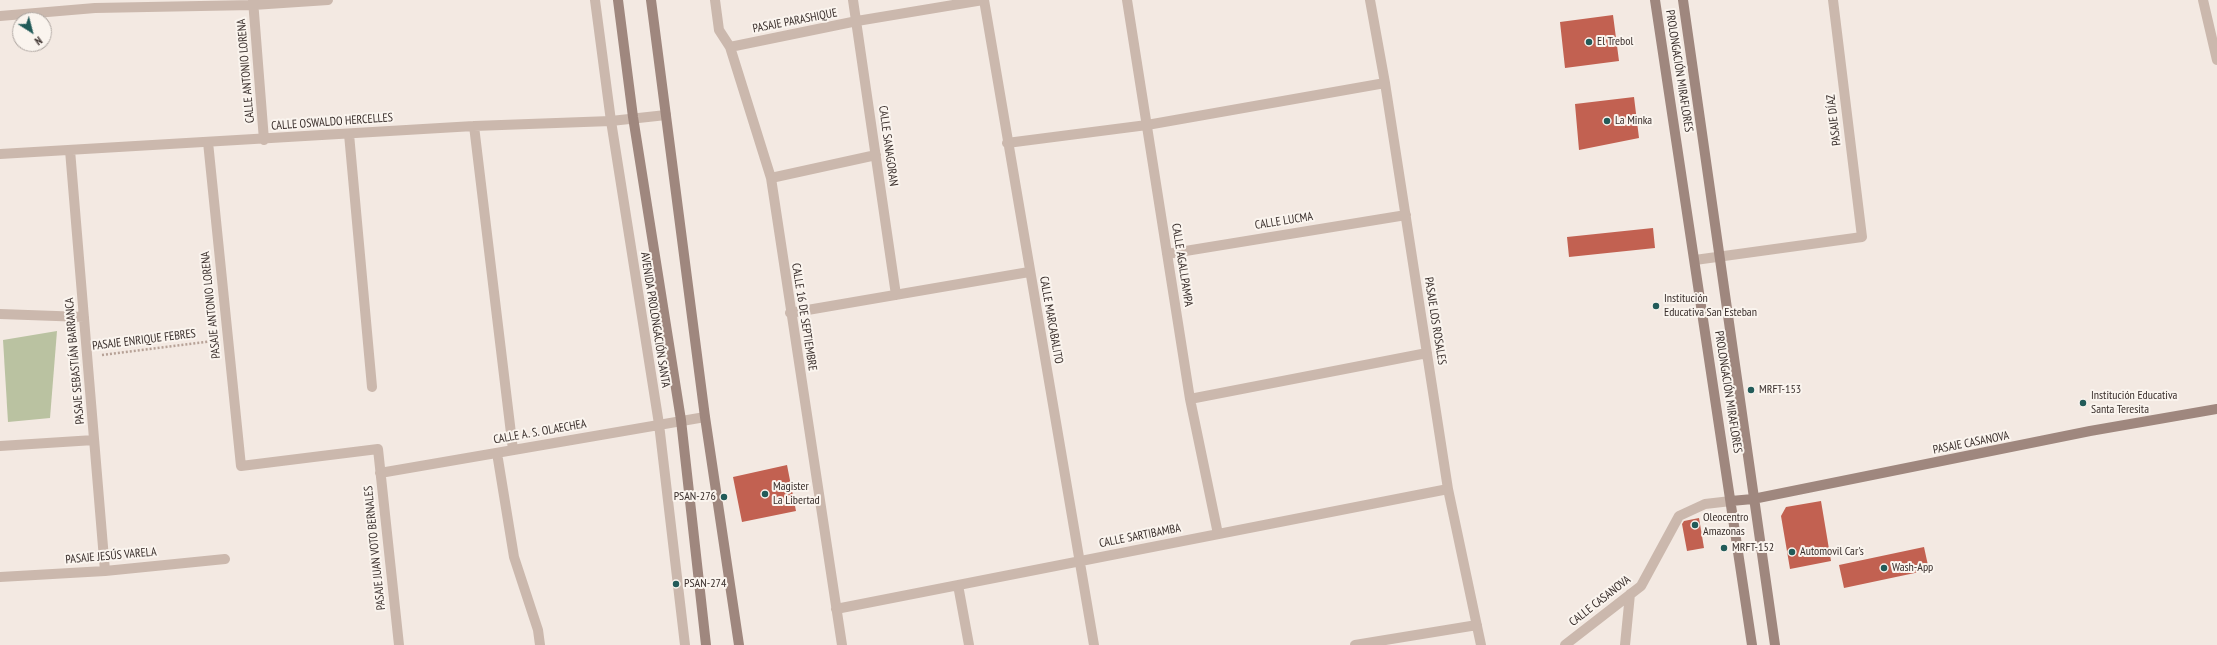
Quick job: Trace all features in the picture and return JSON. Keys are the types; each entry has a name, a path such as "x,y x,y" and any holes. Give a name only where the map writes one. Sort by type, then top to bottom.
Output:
{"street":[{"path":"0,16 94,4 253,3 328,0"},
{"name":"AVENIDA PROLONGACIÓN SANTA","path":"596,0 610,121 659,424 685,645"},
{"name":"AVENIDA PROLONGACIÓN SANTA","path":"618,0 633,117 681,420 706,645"},
{"path":"651,0 705,417 739,645"},
{"name":"CALLE 16 DE SEPTIEMBRE","path":"715,0 719,30 730,47 771,178 790,313 842,645"},
{"name":"CALLE SANAGORAN","path":"853,0 896,295"},
{"name":"PASAJE PARASHIQUE","path":"730,47 857,21 984,0"},
{"name":"CALLE MARCABALITO","path":"984,0 1007,143 1094,645"},
{"name":"CALLE AGALLPAMPA","path":"1127,0 1190,399 1218,534"},
{"name":"PASAJE LOS ROSALES","path":"1370,0 1406,214 1448,489 1481,645"},
{"name":"PROLONGACIÓN MIRAFLORES","path":"1655,0 1752,645"},
{"name":"PROLONGACIÓN MIRAFLORES","path":"1683,0 1721,257 1753,499 1775,645"},
{"name":"PASAJE DÍAZ","path":"1721,257 1862,237 1833,0"},
{"path":"2203,0 2217,60"},
{"name":"CALLE ANTONIO LORENA","path":"253,3 264,140"},
{"path":"1007,143 1146,125 1385,83"},
{"name":"CALLE OSWALDO HERCELLES","path":"0,154 264,140 474,126 610,121 633,117 666,115"},
{"path":"474,126 513,450"},
{"path":"349,134 372,387"},
{"name":"PASAJE ANTONIO LORENA","path":"208,142 241,466 378,449"},
{"name":"PASAJE SEBASTIÁN BARRANCA","path":"70,150 105,571"},
{"path":"771,178 876,155"},
{"name":"CALLE LUCMA","path":"1167,254 1406,214"},
{"path":"1695,260 1721,257"},
{"path":"790,313 1030,272"},
{"path":"0,314 84,317"},
{"path":"1190,399 1427,353"},
{"name":"PASAJE CASANOVA","path":"1731,501 1753,499 2090,431 2217,409"},
{"name":"CALLE A. S. OLAECHEA","path":"380,474 705,417"},
{"path":"0,446 94,440"},
{"name":"PASAJE JUAN VOTO BERNALES","path":"378,449 399,645"},
{"path":"497,453 514,557 538,630 540,645"},
{"name":"CALLE SARTIBAMBA","path":"836,609 1448,489"},
{"name":"CALLE CASANOVA","path":"1565,645 1640,586 1679,516 1704,504 1731,501"},
{"name":"PASAJE JESÚS VARELA","path":"0,577 105,571 225,559"},
{"path":"958,585 969,645"},
{"path":"1625,645 1630,594"},
{"path":"1355,645 1477,624"}],"path":[{"name":"PASAJE ENRIQUE FEBRES","path":"87,357 228,339"}],"green space":[{"path":"57,331 50,418 8,422 3,340"}],"building":[{"name":"El Trebol","path":"1613,15 1619,61 1565,68 1560,22"},
{"name":"La Minka","path":"1634,97 1639,138 1579,150 1575,104"},
{"path":"1653,228 1655,248 1569,257 1567,237"},
{"name":"Magister La Libertad","path":"787,465 796,511 742,522 733,477"},
{"path":"1821,501 1831,561 1790,569 1781,516 1786,507"},
{"path":"1699,518 1704,548 1687,551 1682,524 1684,521"},
{"name":"Wash-App","path":"1924,547 1929,570 1844,588 1839,565"}],"place":[{"name":"El Trebol","path":"1589,42"},
{"name":"La Minka","path":"1607,121"},
{"name":"Institución Educativa San Esteban","path":"1656,306"},
{"name":"MRFT-153","path":"1751,390"},
{"name":"Institución Educativa Santa Teresita","path":"2083,403"},
{"name":"Magister La Libertad","path":"765,494"},
{"name":"PSAN-276","path":"724,497"},
{"name":"Oleocentro Amazonas","path":"1695,525"},
{"name":"MRFT-152","path":"1724,548"},
{"name":"Automovil Car's","path":"1792,552"},
{"name":"Wash-App","path":"1884,568"},
{"name":"PSAN-274","path":"676,584"}]}
